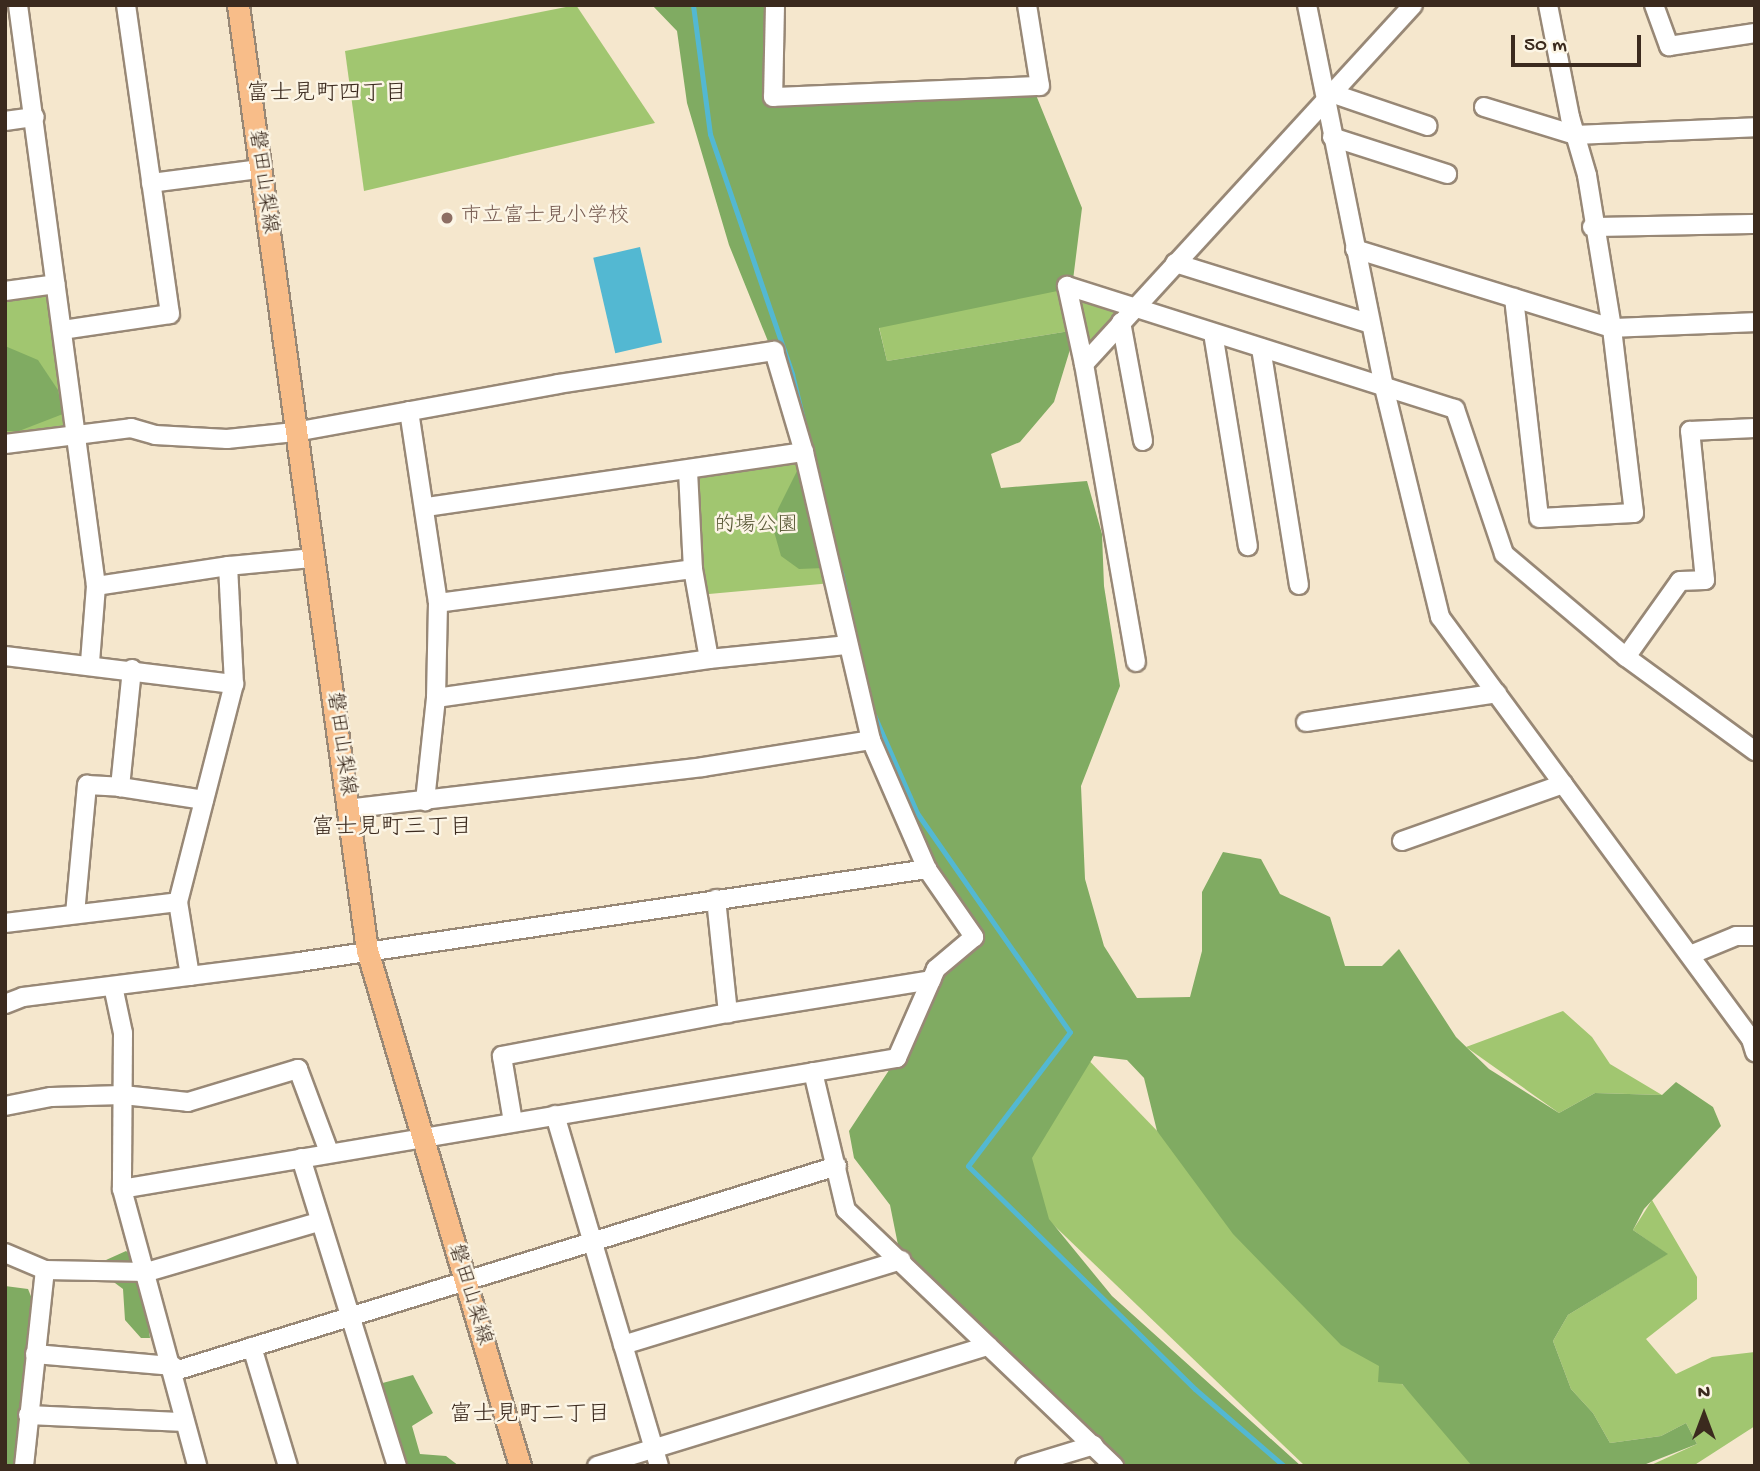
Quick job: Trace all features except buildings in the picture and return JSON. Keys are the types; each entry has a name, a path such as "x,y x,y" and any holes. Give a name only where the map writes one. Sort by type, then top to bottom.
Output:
{"main road":[{"name":"磐田山梨線","path":"238,5 367,950 520,1466"}],"street":[{"path":"18,5 96,586 90,663"},
{"path":"62,330 170,314 126,5"},
{"path":"775,5 773,97 1041,86 1027,5"},
{"path":"1307,5 1328,97 1332,136 1384,387 1440,617 1751,1039 1755,1052"},
{"path":"1084,364 1413,5"},
{"path":"1514,298 1539,518 1634,513 1612,328 1592,227 1587,175 1575,135 1548,5"},
{"path":"1654,5 1669,46 1755,33"},
{"path":"1328,97 1427,126"},
{"path":"1484,107 1575,135 1755,127"},
{"path":"5,121 35,117"},
{"path":"1332,136 1447,174"},
{"path":"152,183 260,169"},
{"path":"1592,227 1755,224"},
{"path":"1356,249 1612,328 1755,322"},
{"path":"1175,262 1371,324"},
{"path":"5,291 56,284"},
{"path":"1136,663 1084,364 1067,286 1127,315 1213,333 1455,409 1504,554 1626,657 1755,751"},
{"path":"1127,315 1143,442"},
{"path":"1213,333 1248,546"},
{"path":"1262,348 1299,585"},
{"path":"5,444 131,428 155,435 227,439 295,432 774,351 804,452 871,740 927,869 974,937 936,969 897,1058 420,1136 122,1189"},
{"path":"409,411 426,507 438,603 436,698 425,801"},
{"path":"1626,657 1680,581 1705,580 1690,431 1755,429"},
{"path":"426,507 804,452"},
{"path":"688,471 693,569 709,659"},
{"path":"96,586 228,566 313,558"},
{"path":"190,976 178,902 234,684 228,566"},
{"path":"438,603 693,569"},
{"path":"436,698 709,659 848,645"},
{"path":"5,656 90,663 234,684"},
{"path":"120,787 132,669"},
{"path":"1306,722 1497,693"},
{"path":"348,809 703,767 871,740"},
{"path":"1402,841 1563,783"},
{"path":"75,914 86,785 120,787 204,800"},
{"path":"5,1004 23,997 190,976 927,869"},
{"path":"716,899 728,1013"},
{"path":"5,923 178,902"},
{"path":"1690,955 1736,936 1755,936"},
{"path":"513,1122 502,1056 728,1013 931,980"},
{"path":"113,986 123,1033 123,1095 119,1149 122,1189 174,1369 197,1466"},
{"path":"5,1106 51,1097 123,1095 188,1102 298,1069 329,1152"},
{"path":"813,1072 846,1210 1114,1466"},
{"path":"555,1115 591,1245 624,1345 659,1466"},
{"path":"301,1158 318,1222 397,1466"},
{"path":"35,1354 174,1369 591,1245 837,1166"},
{"path":"5,1253 45,1270 147,1272 318,1222"},
{"path":"624,1345 901,1261"},
{"path":"24,1466 27,1415 45,1270"},
{"path":"597,1466 988,1346"},
{"path":"252,1347 288,1466"},
{"path":"27,1415 185,1422"},
{"path":"1025,1466 1094,1446"}],"green space":[{"path":"576,5 655,123 364,191 345,51"},
{"path":"652,5 775,5 773,96 1036,95 1082,208 1072,288 879,328 887,361 1076,330 1054,402 1020,442 991,454 1001,488 1087,481 1102,534 1104,586 1120,686 1081,786 1085,879 1104,946 1137,998 1190,997 1202,951 1202,892 1223,852 1261,859 1280,894 1330,917 1345,966 1382,966 1399,949 1456,1037 1489,1069 1559,1113 1595,1093 1662,1095 1676,1082 1713,1107 1721,1126 1644,1209 1633,1230 1668,1254 1568,1315 1553,1341 1571,1389 1593,1413 1610,1443 1661,1436 1686,1423 1697,1444 1641,1466 1472,1466 1402,1384 1378,1382 1379,1366 1341,1345 1233,1234 1157,1131 1144,1078 1127,1060 1094,1056 1032,1158 1049,1219 1112,1296 1301,1466 1113,1466 901,1260 890,1205 854,1158 849,1131 897,1058 937,971 974,937 937,883 871,740 824,568 799,569 781,556 773,528 778,509 810,445 729,245 687,103 677,31"},
{"path":"56,284 76,435 5,444 5,294"},
{"path":"1067,286 1133,308 1082,356 1076,330 887,361 879,327"},
{"path":"5,346 38,360 58,390 63,414 19,431 5,431"},
{"name":"的場公園","path":"804,452 832,583 698,595 688,471"},
{"path":"1563,1011 1592,1037 1610,1064 1662,1095 1595,1093 1559,1113 1466,1047"},
{"path":"1076,1047 1481,1466 1305,1466 993,1167"},
{"path":"1652,1200 1697,1277 1697,1299 1646,1339 1676,1374 1712,1357 1755,1352 1755,1426 1693,1466 1649,1466 1697,1444 1686,1423 1661,1436 1610,1443 1593,1413 1571,1389 1553,1341 1568,1315 1667,1254 1633,1230"},
{"path":"126,1251 140,1262 150,1338 141,1338 125,1320 123,1289 107,1277 106,1260"},
{"path":"5,1286 28,1289 39,1316 24,1466 5,1466"},
{"path":"413,1375 433,1413 412,1426 420,1454 446,1456 459,1466 397,1466 371,1386"}],"water":[{"path":"640,247 662,342 615,353 593,258"}],"waterway":[{"path":"693,5 710,134 792,374 804,423"},
{"path":"841,572 853,627"},
{"path":"874,715 917,813 1070,1032 968,1166 1195,1389 1284,1466"}],"place":[{"name":"市立富士見小学校","path":"447,218"}],"district":[{"name":"富士見町四丁目","path":"327,95"},
{"name":"富士見町三丁目","path":"392,829"},
{"name":"富士見町二丁目","path":"530,1416"}]}
